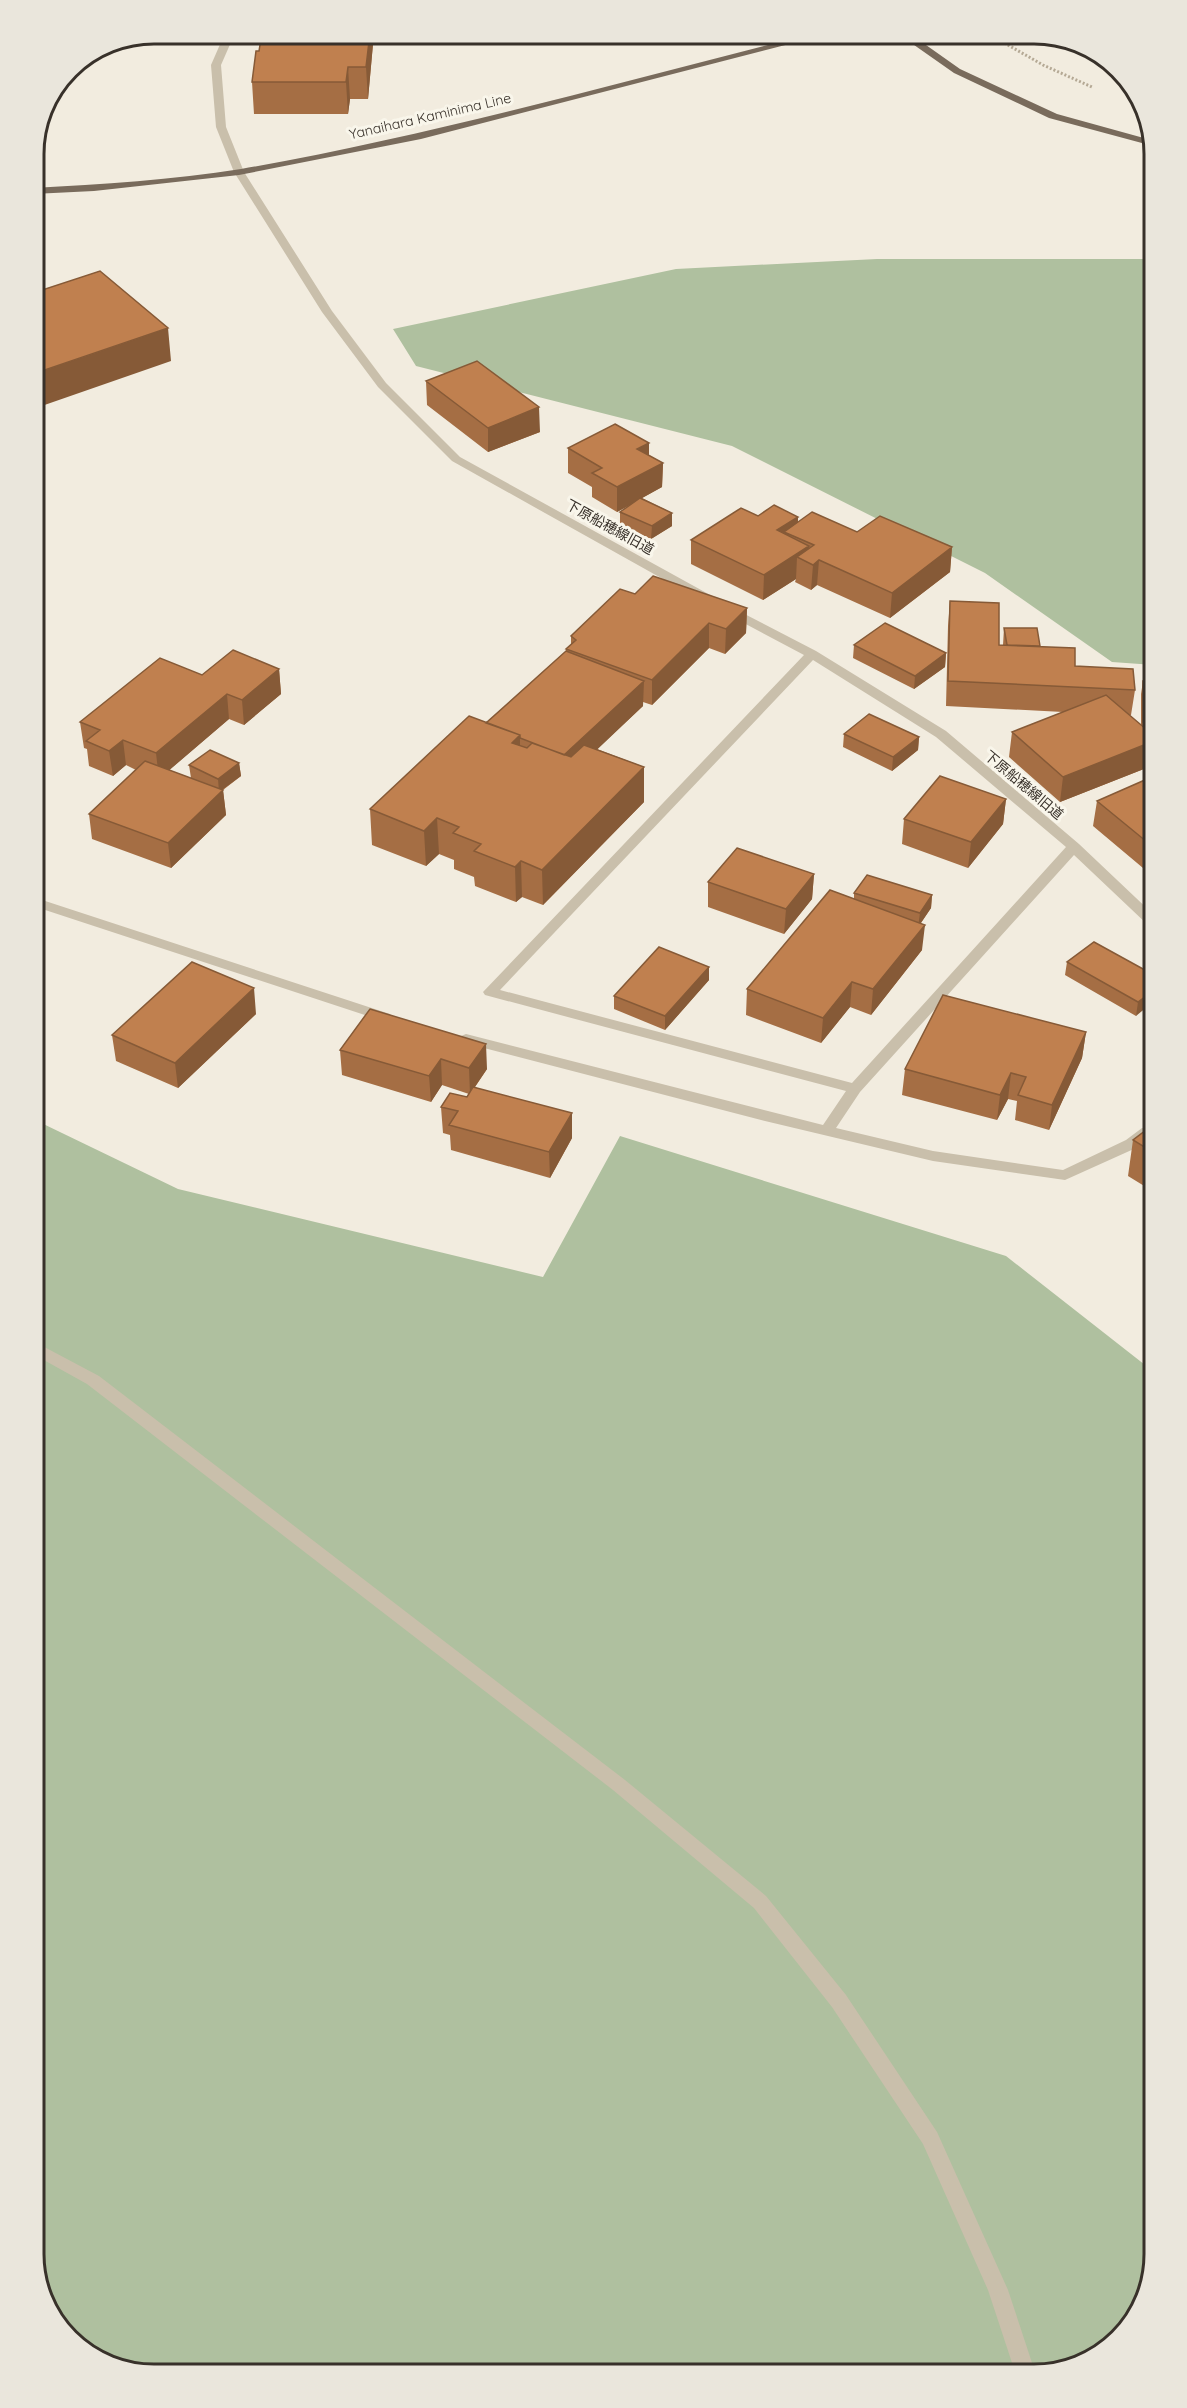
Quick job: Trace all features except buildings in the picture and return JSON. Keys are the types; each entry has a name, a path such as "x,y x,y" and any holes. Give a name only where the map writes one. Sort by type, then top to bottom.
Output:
{"main road":[{"name":"Yanaihara Kaminima Line","path":"44,190 94,188 239,172 421,136 784,44"},
{"path":"918,44 957,71 1053,116 1143,141"}],"street":[{"name":"下原船穂線旧道","path":"225,44 216,66 221,127 239,172 327,312 382,385 456,459 812,654 941,734 1074,847 1144,914"},
{"path":"812,654 490,992 855,1089"},
{"path":"826,1131 855,1089 1074,847"},
{"path":"44,905 404,1022"},
{"path":"447,1034 826,1131 933,1156 1065,1175 1131,1144 1144,1134"},
{"path":"44,1353 93,1380 619,1785 760,1902 839,2001 930,2138 998,2290 1022,2364"}],"path":[{"path":"1006,44 1043,65 1099,91"}],"green space":[{"path":"877,259 1144,259 1144,664 1112,662 985,573 732,446 416,366 393,329 676,269"},
{"path":"44,1124 178,1189 543,1277 620,1136 1006,1256 1144,1364 1144,2254 1143,2269 1135,2297 1116,2327 1100,2342 1076,2356 1041,2364 146,2364 118,2359 87,2342 58,2310 47,2283 44,2262"}]}
